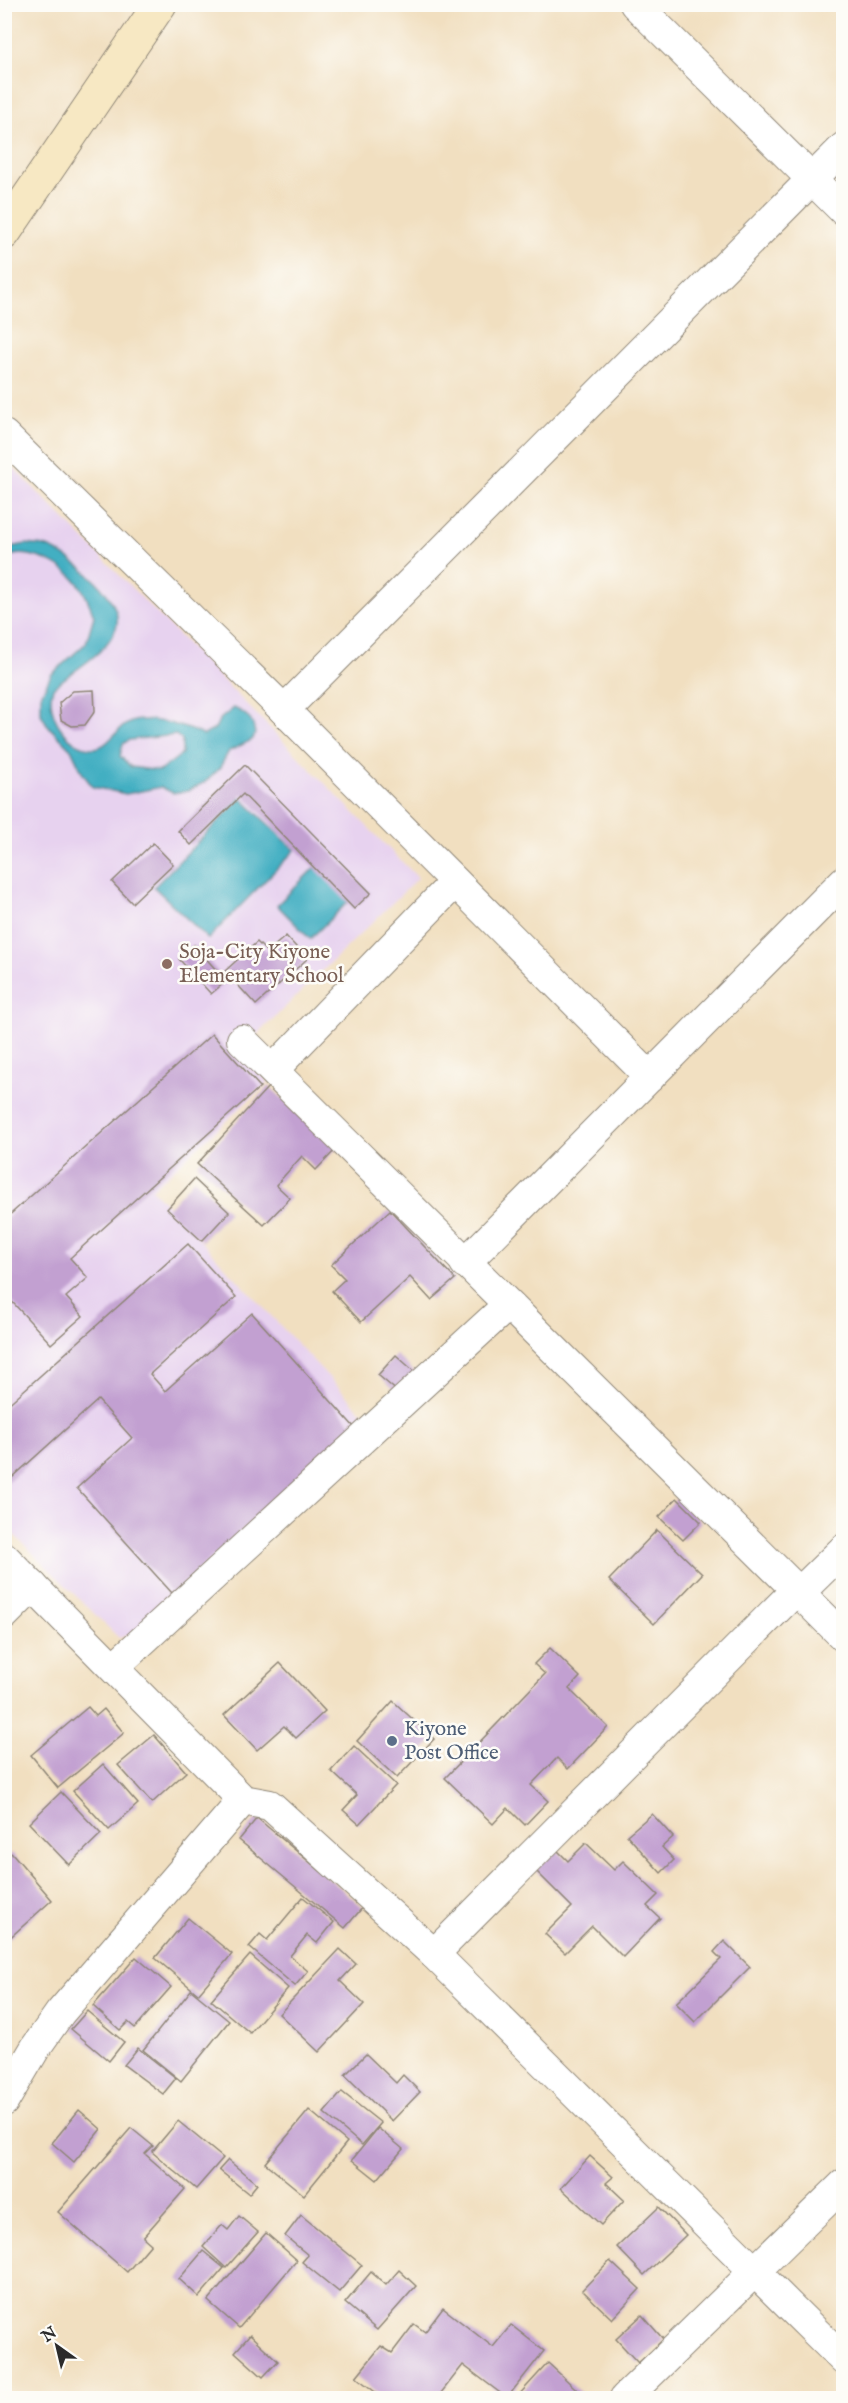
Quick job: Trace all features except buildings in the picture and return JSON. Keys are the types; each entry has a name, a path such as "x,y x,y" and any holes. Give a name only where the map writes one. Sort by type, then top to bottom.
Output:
{"main road":[{"path":"4,233 160,4"}],"street":[{"path":"634,4 843,212"},
{"path":"285,710 843,147"},
{"path":"4,435 285,710 650,1077"},
{"path":"465,1263 843,881"},
{"path":"273,1070 455,882"},
{"path":"242,1040 843,1637"},
{"path":"114,1667 508,1305"},
{"path":"434,1954 843,1549"},
{"path":"4,1557 243,1800 270,1805 434,1954 843,2360"},
{"path":"4,1615 33,1586"},
{"path":"4,2101 36,2046 60,2013 243,1800"},
{"path":"625,2398 843,2184"}],"shaded area":[{"name":"Soja-City Kiyone Elementary School","path":"4,458 418,878 240,1051 269,1082 152,1189 369,1420 135,1633 119,1638 5,1526"}],"water":[{"path":"26,544 55,550 81,567 94,579 113,604 117,616 116,628 111,638 97,654 53,688 51,698 55,718 60,728 76,743 85,747 101,747 120,729 133,721 141,720 165,722 204,735 215,729 219,720 234,708 251,721 255,735 252,740 229,751 219,769 205,782 188,791 173,793 161,787 126,794 93,787 83,774 71,749 48,726 41,714 41,695 51,675 86,643 94,616 87,598 71,575 44,559 33,556 14,555 5,558 5,548","holes":["176,735 182,740 182,754 160,771 131,767 120,756 123,744 129,740"]},
{"path":"241,798 295,850 208,939 154,887"},
{"path":"321,861 355,895 310,939 277,905"}],"place":[{"name":"Soja-City Kiyone Elementary School","path":"167,964"},
{"name":"Kiyone Post Office","path":"392,1741"}]}
